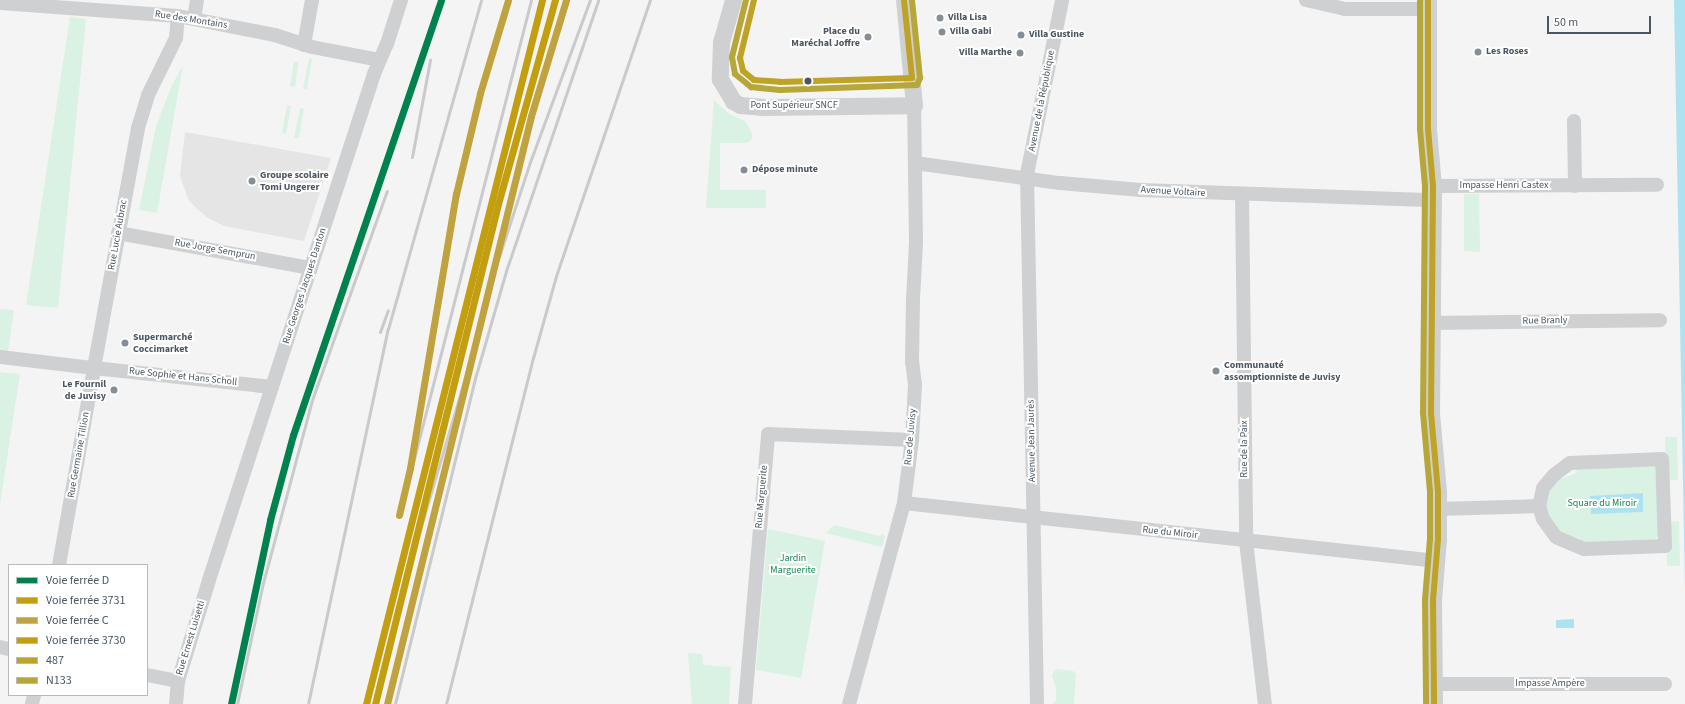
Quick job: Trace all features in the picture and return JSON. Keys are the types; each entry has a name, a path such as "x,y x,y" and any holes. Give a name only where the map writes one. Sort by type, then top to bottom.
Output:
{"street":[{"path":"194,19 197,0"},
{"path":"304,45 312,0"},
{"name":"Rue Georges Jacques Danton","path":"212,572 378,60 387,44 401,0"},
{"name":"Pont Supérieur SNCF","path":"733,0 721,42 720,79 733,101 752,107 914,105"},
{"name":"Avenue de la République","path":"1028,178 1062,0"},
{"path":"1306,0 1345,9 1428,4 1428,130 1433,193 1430,323 1432,435 1438,509 1437,561 1433,600 1434,704"},
{"name":"Rue des Montains","path":"0,3 178,16 275,35 304,45 378,60"},
{"path":"905,6 914,105"},
{"name":"Rue Lucie Aubrac","path":"94,368 138,128 148,95 176,38 178,16"},
{"name":"Rue de Juvisy","path":"849,704 904,503 912,440 915,386 912,362 916,242 914,105"},
{"path":"1574,121 1575,186"},
{"name":"Avenue Voltaire","path":"915,163 1028,178 1141,190 1242,194 1433,193"},
{"name":"Avenue Jean Jaurès","path":"1028,178 1037,704"},
{"name":"Impasse Henri Castex","path":"1433,193 1575,186 1657,185"},
{"name":"Rue de la Paix","path":"1242,194 1246,541 1264,704"},
{"name":"Rue Jorge Semprun","path":"118,233 311,268"},
{"name":"Rue Branly","path":"1430,323 1660,320"},
{"path":"0,357 94,368"},
{"name":"Rue Sophie et Hans Scholl","path":"94,368 272,387"},
{"name":"Rue Germaine Tillion","path":"59,564 94,368"},
{"name":"Rue Marguerite","path":"745,704 768,434 912,440"},
{"path":"1662,459 1665,546 1584,549 1575,547 1556,537 1548,529 1539,506 1540,496 1545,485 1570,463 1662,459"},
{"name":"Rue du Miroir","path":"904,503 1437,561"},
{"path":"1438,509 1539,506"},
{"name":"Rue Ernest Luisetti","path":"176,704 178,681 212,572"},
{"path":"148,674 178,681"},
{"name":"Impasse Ampère","path":"1434,684 1665,684"}],"shaded area":[{"name":"Groupe scolaire Tomi Ungerer","path":"185,132 331,158 304,241 224,226 208,218 196,208 188,199 180,176"}],"green space":[{"path":"70,17 86,19 58,308 26,305"},
{"path":"299,57 295,87 290,86 294,62 298,62"},
{"path":"309,58 312,59 307,89 303,89"},
{"path":"183,65 157,213 139,210 156,126 172,85"},
{"path":"714,100 728,113 746,122 752,133 752,139 747,143 720,143 720,190 766,190 766,208 706,208"},
{"path":"287,105 291,106 286,134 282,133"},
{"path":"300,108 304,109 299,138 294,138"},
{"path":"1464,194 1479,194 1480,252 1464,251"},
{"path":"0,309 14,310 8,351 0,350"},
{"path":"0,372 20,374 0,504"},
{"path":"1665,437 1677,437 1678,480 1666,481"},
{"name":"Square du Miroir","path":"1655,466 1659,535 1655,539 1580,544 1579,538 1567,536 1554,527 1545,508 1550,489 1560,479 1577,473 1576,467"},
{"path":"1679,521 1680,566 1667,566 1666,522"},
{"path":"834,525 880,536 882,534 885,536 882,547 826,533"},
{"name":"Jardin Marguerite","path":"768,529 825,541 801,678 756,670"},
{"path":"688,653 702,654 703,665 731,667 729,704 692,704"},
{"path":"1056,669 1073,671 1076,674 1074,704 1053,704 1056,700 1056,688 1052,675"}],"water":[{"path":"1674,0 1685,0 1685,591"},
{"path":"1643,493 1643,512 1591,514 1590,496"},
{"path":"1574,619 1574,628 1556,628 1556,620"}],"railway":[{"path":"308,704 388,329 481,0"},
{"path":"401,510 531,0"},
{"path":"495,269 530,162 590,0"},
{"path":"395,704 476,375 506,271 598,0"},
{"path":"446,704 533,358 556,276 650,0"},
{"path":"412,157 430,60"},
{"path":"237,704 263,583 312,400 387,191"},
{"path":"380,332 388,310"},
{"path":"406,577 476,341"}],"rail line":[{"name":"D","path":"231,704 270,520 293,435 441,0"},
{"name":"C","path":"399,515 410,468 456,194 480,93 508,0"},
{"name":"3731","path":"366,704 542,0"},
{"name":"3730","path":"375,704 498,204 555,0"},
{"name":"C","path":"387,704 531,116 566,0"}],"transit line":[{"name":"N133","path":"746,0 732,57 735,74 751,87 780,90 917,85 920,78 912,0"},
{"name":"487","path":"754,0 740,58 743,71 754,80 780,82 912,78"},
{"name":"487","path":"904,0 912,78"},
{"name":"N133","path":"1420,0 1420,129 1425,186 1423,413 1430,491 1430,539 1425,600 1426,704"},
{"name":"487","path":"1428,0 1428,129 1433,186 1431,413 1438,491 1438,539 1433,600 1434,704"}],"place":[{"name":"Villa Lisa","path":"940,18"},
{"name":"Villa Gabi","path":"942,32"},
{"name":"Villa Gustine","path":"1021,35"},
{"name":"Place du Maréchal Joffre","path":"868,37"},
{"name":"Les Roses","path":"1478,52"},
{"name":"Villa Marthe","path":"1020,53"},
{"name":"Dépose minute","path":"744,170"},
{"name":"Groupe scolaire Tomi Ungerer","path":"252,181"},
{"name":"Supermarché Coccimarket","path":"125,343"},
{"name":"Communauté assomptionniste de Juvisy","path":"1216,371"},
{"name":"Le Fournil de Juvisy","path":"114,390"}]}
